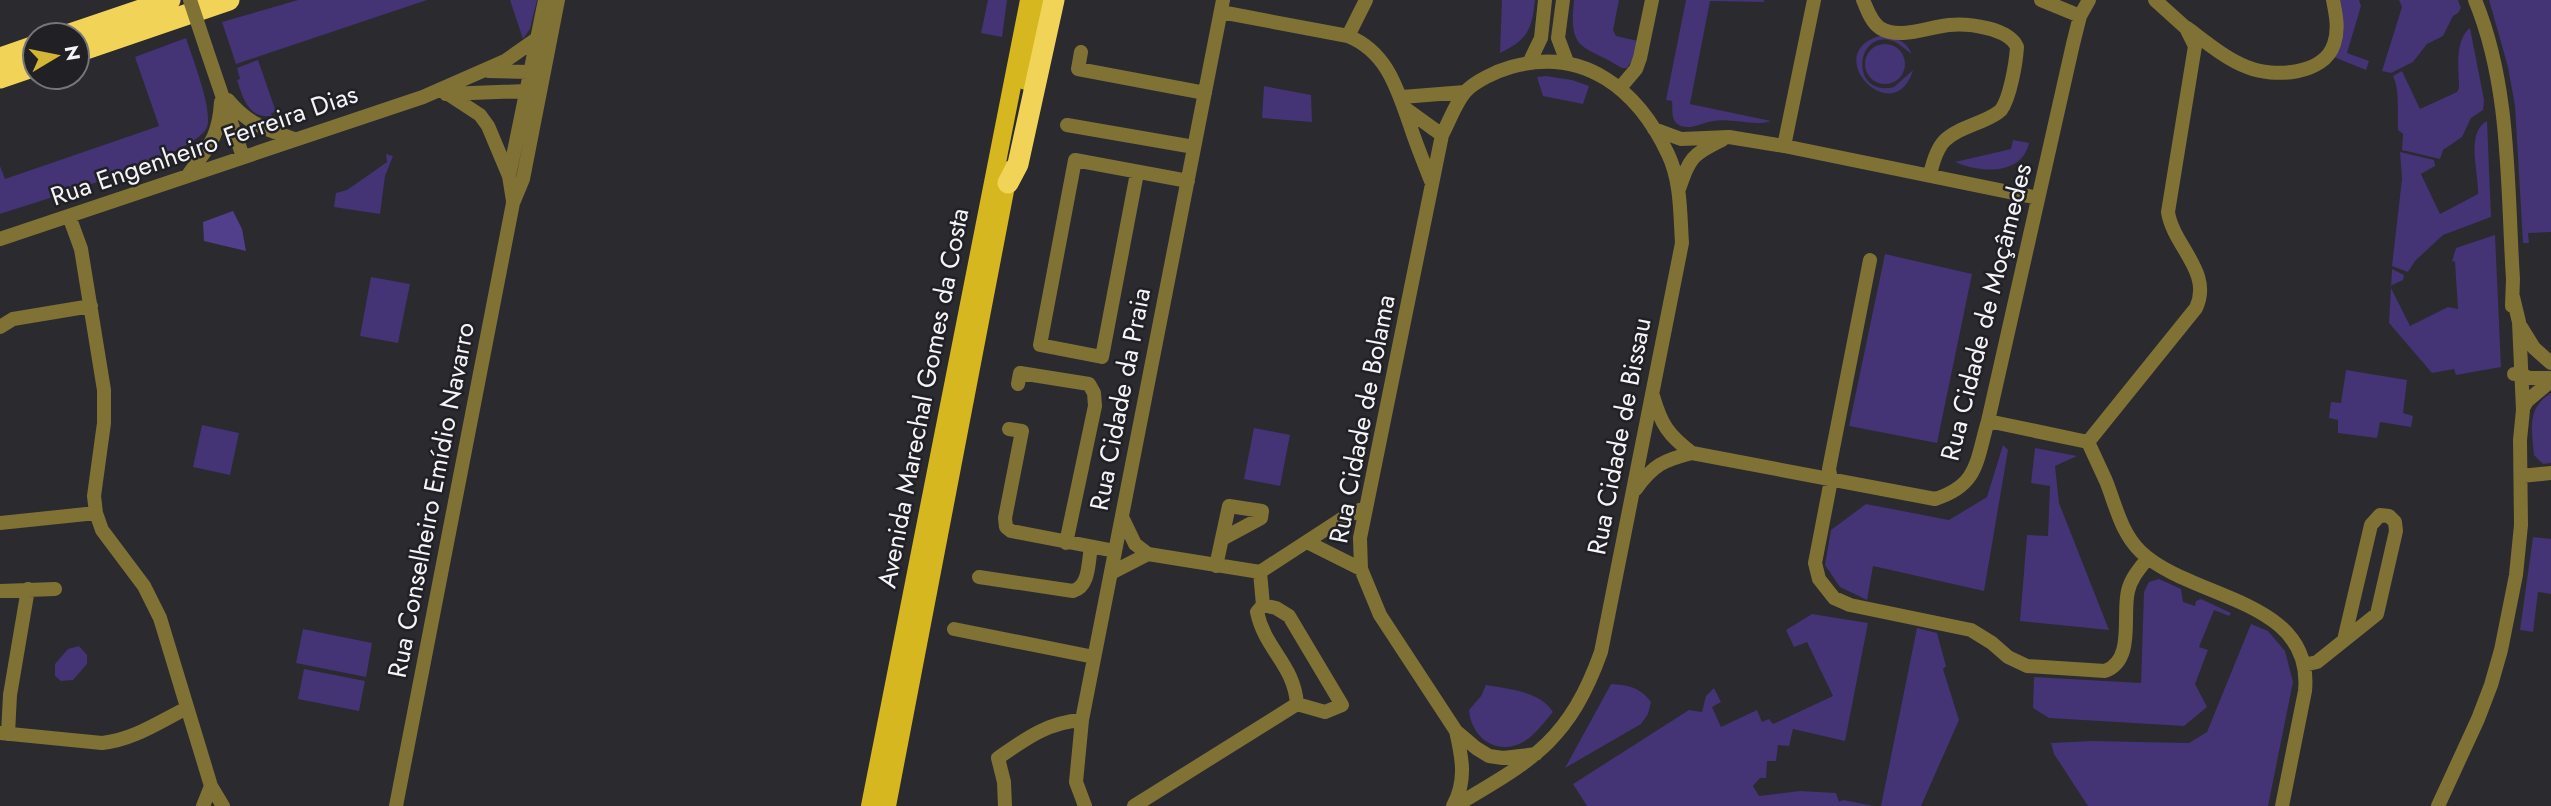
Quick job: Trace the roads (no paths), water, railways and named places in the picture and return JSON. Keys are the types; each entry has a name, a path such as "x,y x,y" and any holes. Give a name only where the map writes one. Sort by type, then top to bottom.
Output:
{"highway":[{"path":"91,27 170,0"},
{"path":"91,47 229,0"},
{"path":"1008,183 1018,163 1054,0"},
{"path":"0,58 21,51"},
{"path":"0,78 21,71"}],"main road":[{"path":"1019,46 1023,0"},
{"name":"Avenida Marechal Gomes da Costa","path":"870,806 1029,0"},
{"name":"Avenida Marechal Gomes da Costa","path":"887,806 1042,0"}],"street":[{"path":"190,0 243,157"},
{"name":"Rua Conselheiro Emídio Navarro","path":"513,203 509,176 545,0"},
{"name":"Rua Conselheiro Emídio Navarro","path":"396,806 513,203 523,179 558,0"},
{"path":"1348,36 1366,0"},
{"path":"1530,61 1541,38 1545,0"},
{"path":"1563,0 1558,38 1567,62"},
{"path":"1620,88 1636,69 1653,0"},
{"path":"1784,146 1814,0"},
{"path":"1863,0 1875,23 1887,30 1915,32 1951,25 1994,30 2009,36 2017,47 2006,102 1999,113 1949,137 1940,145 1934,153 1930,175"},
{"path":"2041,0 2080,16"},
{"name":"Rua Cidade de Moçâmedes","path":"1692,453 1935,499 1955,492 1971,478 1988,421 2080,16 2089,0"},
{"path":"2155,0 2186,28 2247,67 2277,73 2296,71 2325,59 2334,46 2337,31 2333,0"},
{"path":"2438,806 2478,719 2501,650 2516,575 2521,525 2520,440 2523,408 2510,323 2513,297 2502,114 2494,62 2475,0"},
{"path":"1222,6 1362,41 1378,56 1404,103 1432,183"},
{"name":"Rua Cidade da Praia","path":"1085,806 1076,782 1082,720 1222,6"},
{"path":"2088,442 2196,308 2201,295 2199,275 2172,230 2167,203 2194,57 2194,46 2186,28"},
{"path":"486,71 518,54 535,40"},
{"path":"1082,51 1078,69 1205,93"},
{"name":"Rua Cidade de Bissau","path":"1454,806 1515,770 1536,754 1566,725 1591,680 1601,652 1682,243 1679,190 1669,156 1639,108 1610,79 1567,62 1530,61 1503,69 1465,92"},
{"name":"Rua Engenheiro Ferreira Dias","path":"0,239 423,97 486,71 529,72"},
{"name":"Rua Engenheiro Ferreira Dias","path":"423,97 525,91"},
{"path":"1404,103 1465,92"},
{"path":"1404,103 1442,135 1465,92"},
{"path":"222,94 240,114 256,126 294,139"},
{"path":"188,175 215,138 220,121 222,94"},
{"path":"448,94 480,115 509,176"},
{"path":"1067,125 1194,147"},
{"path":"1654,129 1681,139 1729,136 2038,198"},
{"name":"Rua Cidade de Bolama","path":"1442,135 1360,538 1361,569 1380,614 1457,731 1476,748 1489,755 1503,758 1536,754"},
{"path":"1679,190 1688,163 1699,151 1729,136"},
{"path":"1138,173 1102,357 1040,345 1075,160 1188,181"},
{"path":"69,215 81,249 104,398 104,423 95,480 96,513 102,530 154,604 211,786 223,806"},
{"path":"1870,260 1829,469 1831,480 1815,563 1818,579 1828,593 1850,605 1970,630 1986,638 2014,661 2034,668 2099,672 2116,666 2124,649 2129,590 2148,558"},
{"path":"2513,297 2525,335 2551,364"},
{"path":"0,327 13,319 91,306"},
{"path":"2519,322 2515,422 2520,440"},
{"path":"2517,374 2551,364"},
{"path":"1018,384 1020,373 1089,384 1094,393 1095,406 1066,543"},
{"path":"2517,374 2529,378 2551,379"},
{"path":"2523,408 2551,379"},
{"path":"1652,394 1660,420 1674,440 1692,453"},
{"path":"1988,421 2088,442"},
{"path":"1009,429 1022,431 1005,518 1006,527 1066,543 1115,551"},
{"path":"2088,442 2122,525 2133,543 2148,558 2271,618 2293,639 2304,665 2305,691 2281,806"},
{"path":"1633,493 1648,471 1669,459 1692,453"},
{"path":"2521,476 2551,473"},
{"path":"1122,517 1135,544 1148,554 1260,572 1366,507"},
{"path":"0,523 96,513"},
{"path":"2304,665 2317,662 2377,614 2396,531 2395,522 2389,516 2380,515 2371,525 2344,640"},
{"path":"1216,566 1222,539"},
{"path":"1307,542 1361,569"},
{"path":"979,577 1073,591 1083,586 1091,547"},
{"path":"1111,573 1148,554"},
{"path":"1260,572 1263,605"},
{"path":"28,589 4,734 102,743 118,741 132,737 187,708"},
{"path":"0,591 55,589"},
{"path":"1134,806 1297,704 1325,712 1342,705 1289,616 1276,608 1263,605"},
{"path":"1263,605 1256,612 1261,631 1290,673 1297,704"},
{"path":"954,629 1094,657"},
{"path":"1005,806 1004,782 998,758 1024,740 1061,721 1082,720"},
{"name":"Rua Cidade de Bolama","path":"1454,806 1462,781 1462,759 1457,731"},
{"path":"202,806 211,786"}]}
